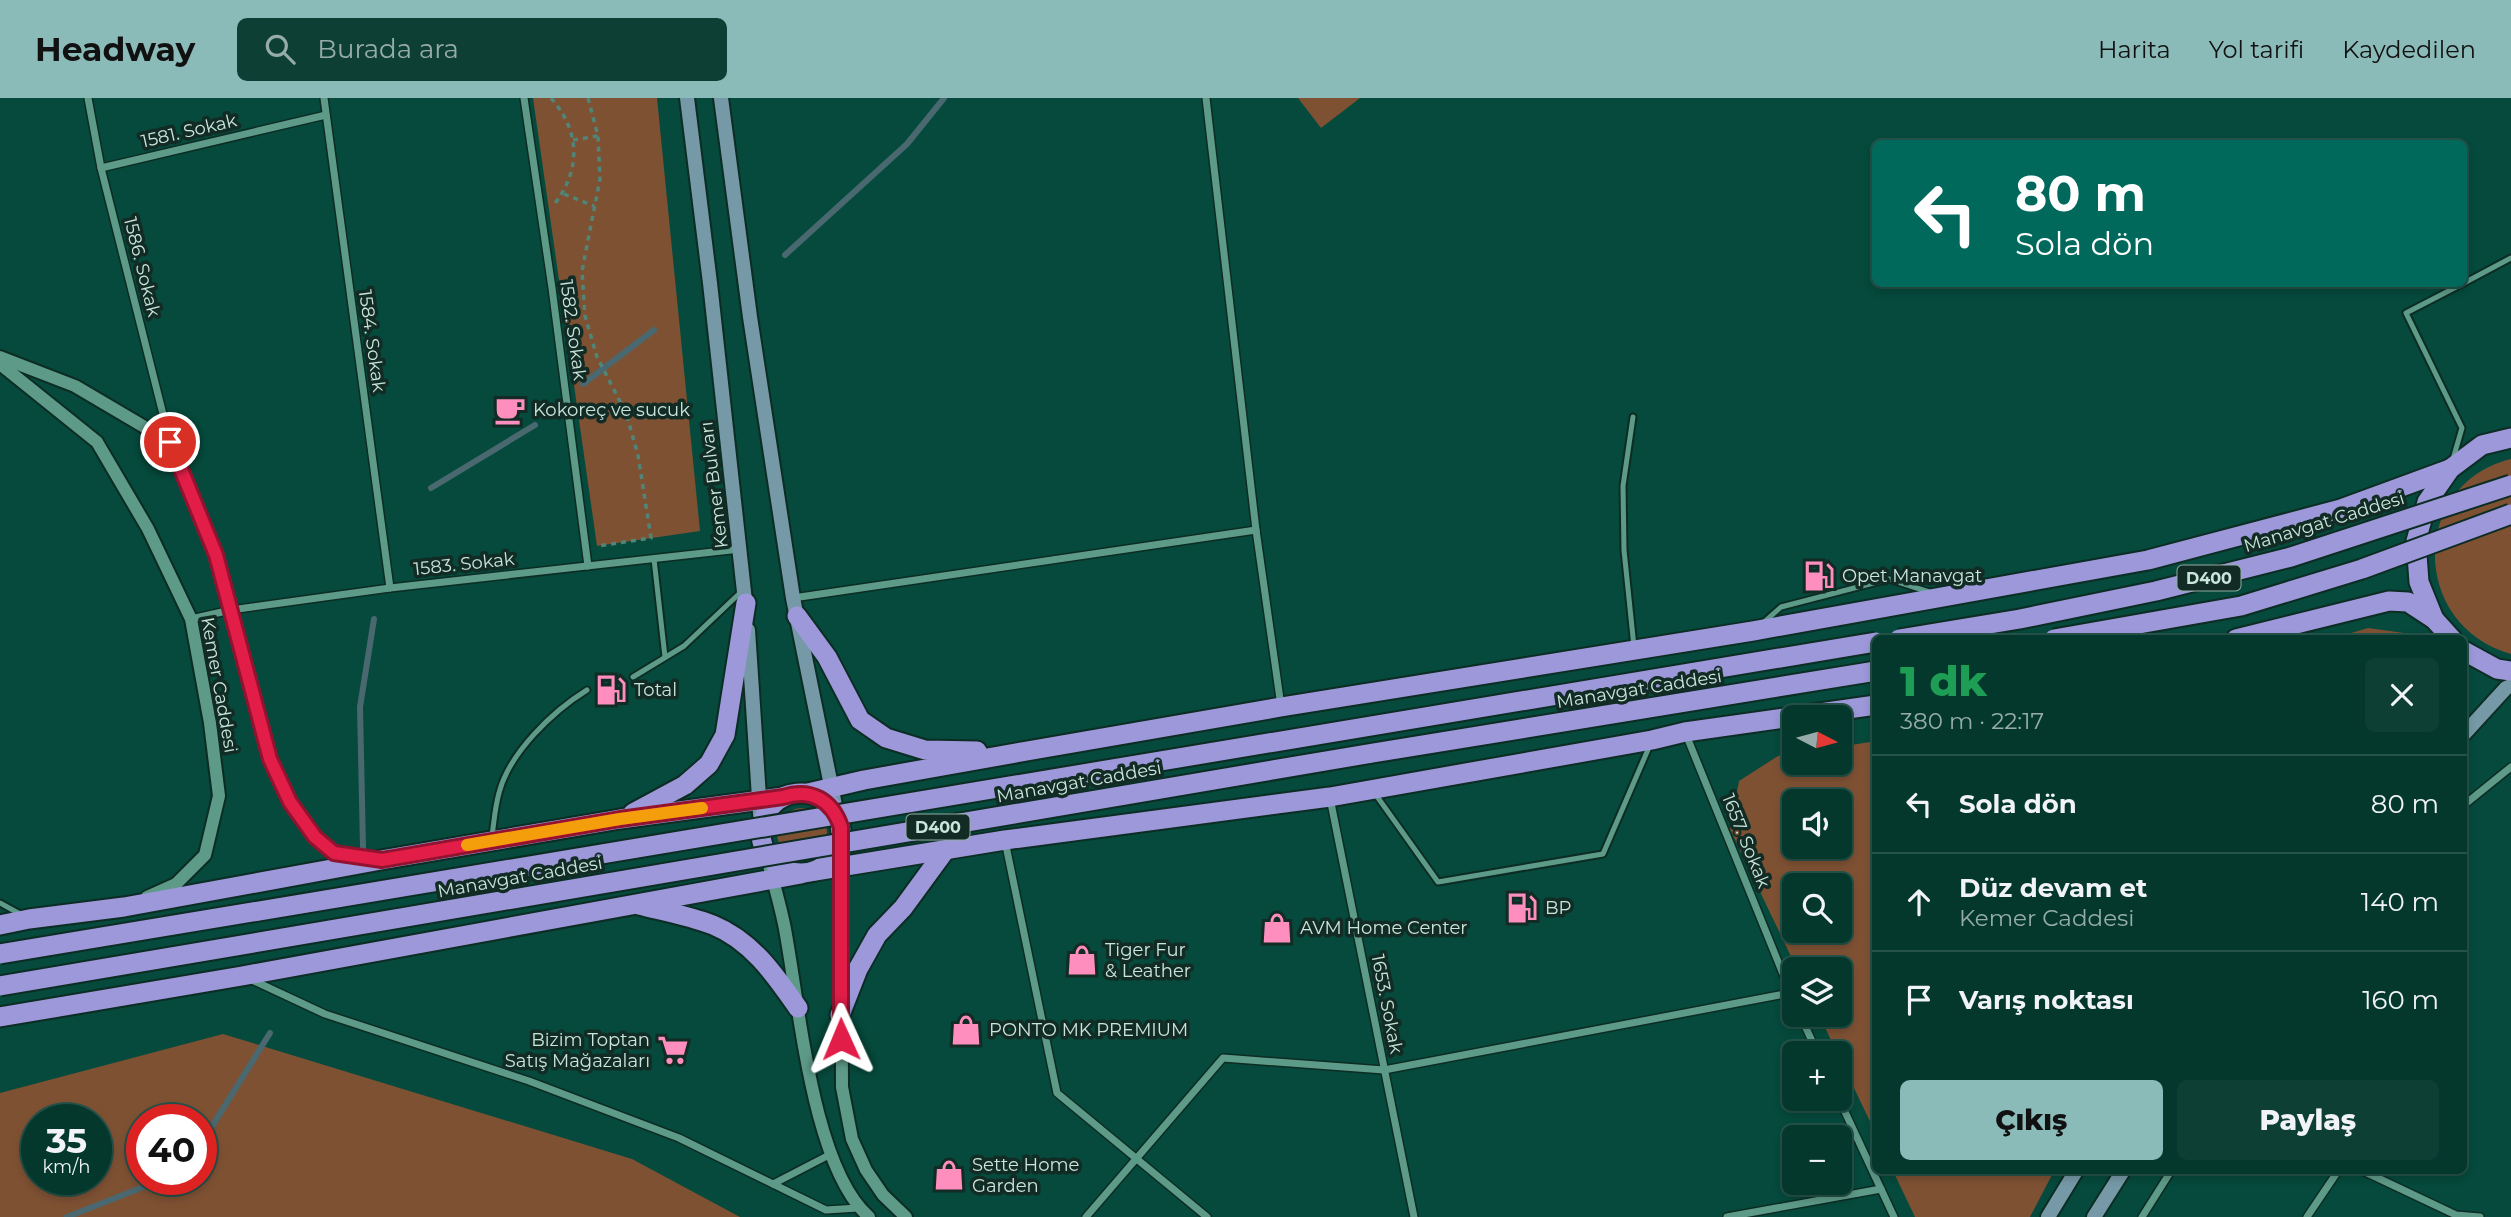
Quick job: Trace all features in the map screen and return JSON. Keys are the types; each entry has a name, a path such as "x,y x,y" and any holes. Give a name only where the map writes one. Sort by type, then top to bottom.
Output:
{"highway":[{"path":"0,925 124,908 620,819 808,793 1027,751 1753,631 2148,560 2341,509 2450,469 2483,445 2511,438"},
{"path":"2434,629 2418,582 2416,541 2427,502 2450,469"},
{"name":"Manavgat Caddesi","path":"1923,635 2020,619 2169,588 2291,556 2511,485"},
{"name":"D400","path":"2077,635 2241,606 2362,569 2511,514"},
{"path":"620,819 685,785 709,764 725,735 745,596"},
{"path":"2252,635 2389,601 2408,602 2434,629"},
{"path":"795,607 827,657 860,720 886,738 925,750 1027,751"},
{"name":"Manavgat Caddesi","path":"0,954 1872,643"},
{"path":"2467,653 2497,669 2511,671"},
{"name":"Manavgat Caddesi","path":"0,986 1872,672"},
{"path":"0,1017 242,976 808,872 1005,840 1330,797 1685,732 1872,706"},
{"path":"783,797 765,814 761,835 767,854 776,865 788,871 808,872 827,864 836,854 841,841 841,827 837,815 820,797 808,793"},
{"path":"841,1015 858,969 877,935 903,908 944,852"},
{"path":"635,903 714,925 740,940 772,971 797,1008"}],"main road":[{"name":"Kemer Bulvarı","path":"687,98 741,549 761,835"},
{"path":"722,98 750,317 795,607 837,815"},
{"path":"2467,731 2507,688 2511,687"},
{"path":"2049,1217 2074,1174"},
{"path":"2094,1217 2121,1174"}],"street":[{"name":"1586. Sokak","path":"88,98 102,168 170,442"},
{"name":"1584. Sokak","path":"324,98 390,588"},
{"name":"1582. Sokak","path":"524,98 588,566"},
{"path":"1206,98 1256,530 1281,707"},
{"name":"1581. Sokak","path":"102,168 326,115"},
{"path":"0,357 75,386 170,442"},
{"name":"Kemer Caddesi","path":"0,364 97,442 148,529 191,619 210,723 219,796 205,855 176,884 124,908"},
{"name":"Kemer Caddesi","path":"170,442 216,555 254,706 270,759 290,802 315,837 334,853 382,860"},
{"path":"795,607 1256,530"},
{"name":"1583. Sokak","path":"191,619 231,610 390,588 741,549"},
{"name":"1657. Sokak","path":"1685,732 1782,973"},
{"path":"2467,802 2511,767"},
{"name":"1653. Sokak","path":"1330,797 1414,1217"},
{"path":"761,835 784,924 815,1097 831,1154 858,1208 869,1217"},
{"path":"1005,840 1057,1093 1207,1217"},
{"path":"841,841 842,1087 852,1139 866,1170 883,1195 906,1217"},
{"path":"242,976 270,986 326,1014 529,1081 680,1138 826,1210 858,1208"},
{"path":"1086,1217 1223,1058 1384,1070 1782,995"},
{"path":"1845,1111 1872,1170"},
{"path":"773,1184 831,1154"},
{"path":"1874,1174 1894,1217"},
{"path":"2142,1217 2169,1174"},
{"path":"2307,1217 2336,1174"},
{"path":"2369,1174 2456,1216 2480,1217"},
{"path":"1727,1217 1881,1189"}],"lane":[{"path":"2467,281 2511,258"},
{"path":"2450,469 2462,428 2406,313 2455,287"},
{"path":"1633,417 1623,499 1624,551 1634,650"},
{"path":"654,559 665,657"},
{"path":"633,677 684,646 745,596"},
{"path":"492,841 499,791 516,754 568,702 587,690"},
{"path":"1372,789 1438,882 1603,854 1652,740"},
{"path":"0,903 29,919"}],"path":[{"path":"547,198 549,211 563,194 573,169 573,139 568,122 551,98"},
{"path":"588,98 598,136 600,179 582,271 585,316 599,360 626,413 638,455 651,538 597,546"},
{"path":"573,139 598,136"},
{"path":"563,194 594,206"}],"shaded area":[{"path":"533,98 657,98 700,531 597,546"},
{"path":"1298,98 1360,98 1321,128"},
{"path":"2511,459 2511,654 2478,639 2454,615 2440,587 2435,555 2440,524 2454,496 2478,473"},
{"path":"2368,628 2404,635 2344,635"},
{"path":"1872,742 1872,1126 1852,1084 1852,1041 1831,1041 1825,1027 1852,1027 1852,957 1791,957 1785,943 1852,943 1852,873 1782,873 1782,938 1730,829 1739,781 1782,755 1782,775 1852,775 1852,745"},
{"path":"802,808 820,815 827,833 820,851 802,858 784,851 777,833 784,815"},
{"path":"223,1034 632,1159 740,1217 0,1217 0,1093"},
{"path":"1894,1174 2052,1174 2030,1217 1915,1217"}],"waterway":[{"path":"785,255 907,144 944,98"},
{"path":"583,384 654,330"},
{"path":"431,488 535,425"},
{"path":"363,847 360,707 374,619"},
{"path":"217,1118 270,1033"},
{"path":"67,1217 126,1194"}],"slow traffic":[{"path":"467,845 702,808"}],"place":[{"name":"Kokoreç ve sucuk","path":"510,410"},
{"name":"Opet Manavgat","path":"1819,576"},
{"name":"Total","path":"611,690"},
{"name":"BP","path":"1522,908"},
{"name":"AVM Home Center","path":"1277,928"},
{"name":"Tiger Fur & Leather","path":"1082,960"},
{"name":"PONTO MK PREMIUM","path":"966,1030"},
{"name":"Bizim Toptan Satış Mağazaları","path":"673,1050"},
{"name":"Sette Home Garden","path":"949,1175"}],"route":[{"path":"170,442 216,555 270,759 290,802 315,837 334,853 382,860 620,819 783,797 795,793 820,797 837,815 841,827 841,1039"}]}
